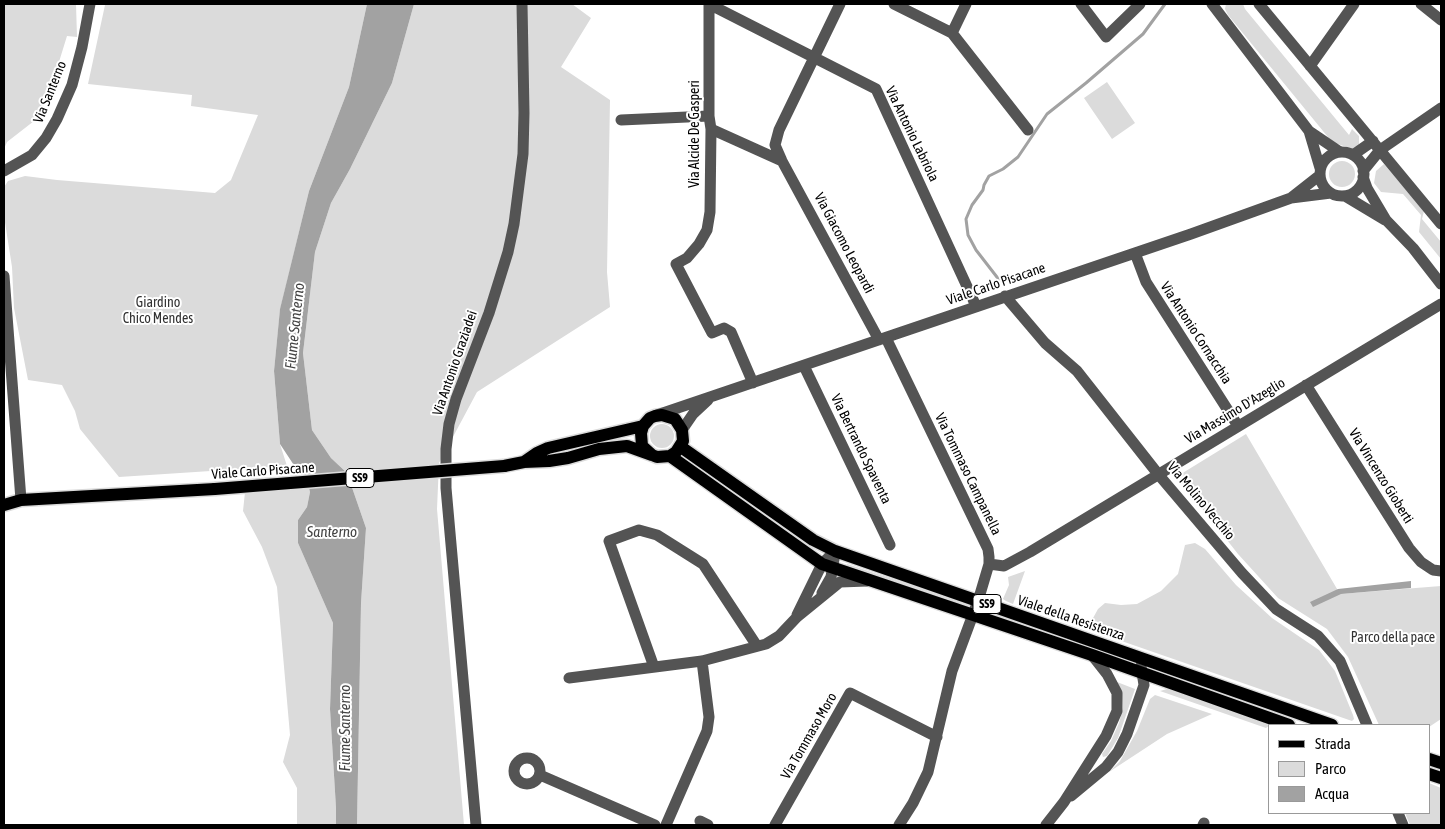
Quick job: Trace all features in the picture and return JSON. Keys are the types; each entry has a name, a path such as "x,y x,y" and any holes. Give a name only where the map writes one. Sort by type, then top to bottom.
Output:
{"main road":[{"name":"Viale Carlo Pisacane","path":"524,462 537,452 548,448 643,426 655,416"},
{"path":"655,416 669,416 679,424 682,430 681,446 670,456"},
{"path":"643,426 640,433 642,446 652,455"},
{"path":"568,458 567,453 570,447 584,443 592,438"},
{"name":"Viale Carlo Pisacane","path":"4,505 21,500 215,489 504,466 568,458 599,449 627,446 664,458 670,456"},
{"name":"Viale della Resistenza","path":"681,446 813,540 835,551 1329,724"},
{"name":"Viale della Resistenza","path":"670,456 828,566 1092,655 1143,679 1166,683 1286,724"}],"street":[{"name":"Via Santerno","path":"4,171 32,155 46,138 57,119 72,85 82,47 90,4"},
{"name":"Via Antonio Graziadei","path":"476,825 446,488 446,449 449,424 456,399 489,313 508,252 514,224 523,154 522,4"},
{"name":"Via Antonio Labriola","path":"709,4 876,89 976,306"},
{"name":"Via Alcide De Gasperi","path":"709,4 710,212 707,230 699,244 687,258 676,264 712,333 724,328 731,332 753,382"},
{"name":"Via Giacomo Leopardi","path":"840,4 779,130 775,145 782,161 883,339"},
{"path":"894,4 952,33 1028,130"},
{"path":"952,33 966,4"},
{"path":"1082,4 1106,37 1140,4"},
{"path":"1212,4 1309,130 1340,152 1353,155 1358,160 1367,188 1386,220 1413,248 1441,284"},
{"path":"1260,4 1441,224"},
{"path":"1310,66 1354,4"},
{"path":"1421,4 1441,20"},
{"path":"1353,155 1377,145 1439,112"},
{"path":"621,120 709,116"},
{"path":"711,129 782,161"},
{"path":"1309,130 1325,188 1331,193 1345,196 1386,220"},
{"path":"1345,196 1358,188 1377,145"},
{"path":"1320,172 1328,157 1340,152"},
{"name":"Viale Carlo Pisacane","path":"1291,198 1320,172"},
{"name":"Viale Carlo Pisacane","path":"655,416 1136,253 1291,198 1331,193"},
{"name":"Via Antonio Cornacchia","path":"1136,253 1146,282 1238,426"},
{"path":"4,276 21,500"},
{"name":"Via Molino Vecchio","path":"1005,296 1045,343 1077,370 1158,474 1242,573 1276,609 1318,636 1340,661 1367,724"},
{"name":"Via Massimo D'Azeglio","path":"989,564 1004,566 1013,561 1441,304"},
{"name":"Via Tommaso Campanella","path":"883,339 988,549 989,564 978,601 952,671 928,772 913,803 899,825"},
{"name":"Via Bertrando Spaventa","path":"804,366 890,545"},
{"name":"Via Vincenzo Gioberti","path":"1306,386 1409,548 1421,562 1433,570 1441,571"},
{"name":"Viale Carlo Pisacane","path":"682,430 693,414 711,397"},
{"path":"654,667 608,541 639,530 657,536 703,564 757,646"},
{"path":"569,678 702,661 766,644 779,636 796,617 828,566 835,551"},
{"path":"819,599 831,577 828,566"},
{"path":"796,617 840,582 872,581"},
{"path":"1046,825 1064,802 1106,736 1117,711 1117,693 1107,674 1092,655"},
{"path":"1064,802 1106,767 1118,752 1127,734 1143,679 1139,658"},
{"path":"666,825 707,731 709,717 702,661"},
{"name":"Via Tommaso Moro","path":"775,825 850,693 937,737"},
{"path":"540,775 655,825"}],"green space":[{"path":"4,4 76,4 77,37 67,36 50,91 40,114 7,142 4,149"},
{"name":"Giardino Chico Mendes","path":"99,4 367,4 349,87 309,191 280,310 274,371 280,444 287,466 119,477 80,429 75,411 62,385 28,380 14,308 12,267 4,216 4,187 8,181 25,176 215,193 231,180 258,115 191,106 192,95 88,84 105,5"},
{"path":"414,4 572,4 591,18 561,67 610,100 607,272 610,307 477,392 439,463 437,509 464,825 357,825 361,603 366,528 347,473 331,458 312,430 303,353 315,252 331,203 350,169 392,83"},
{"path":"1226,4 1243,4 1245,9 1349,135 1352,129 1359,136 1359,147 1352,149 1332,142 1228,15 1225,9"},
{"path":"1107,82 1135,123 1112,139 1084,98"},
{"path":"1342,161 1351,165 1355,174 1351,183 1342,187 1333,183 1329,174 1333,165"},
{"path":"1384,164 1424,211 1422,219 1441,242 1441,259 1419,232 1421,215 1403,194 1381,192 1374,183 1376,171"},
{"path":"662,424 670,428 674,436 670,444 662,448 654,444 650,436 654,428"},
{"name":"Parco della pace","path":"1246,434 1340,594 1441,586 1441,719 1430,726 1430,724 1379,724 1348,657 1327,629 1278,598 1238,554 1182,483 1181,474"},
{"path":"309,487 307,507 298,520 298,543 333,623 330,709 336,825 297,825 297,788 283,762 290,735 277,587 262,547 243,511 245,492"},
{"path":"1195,543 1205,549 1236,585 1272,618 1319,650 1335,671 1353,715 1354,719 1352,721 1087,629 1098,609 1105,603 1137,604 1161,591 1178,574 1185,545"},
{"path":"847,564 960,601 959,604 847,567"},
{"path":"1025,571 1013,604 1003,599 1009,585 1008,577"},
{"path":"1117,682 1135,689 1118,738 1107,756 1103,757 1102,754 1111,741 1123,708 1122,696"},
{"path":"1167,689 1175,690 1268,724 1268,726 1266,728 1160,691"},
{"path":"1155,695 1212,714 1167,734 1109,772 1120,761 1137,731 1150,699"},
{"path":"1430,783 1441,788 1441,825 1410,825 1405,814 1430,814"}],"water":[{"name":"Santerno","path":"367,4 414,4 392,83 350,169 331,203 315,252 303,353 312,430 331,458 347,473 366,528 361,603 357,825 336,825 330,709 333,623 298,543 298,520 307,507 310,492 280,444 274,371 280,309 309,191 349,87"},
{"path":"1411,581 1411,588 1341,594 1313,607 1310,602 1338,589"}],"waterway":[{"path":"1000,281 976,250 968,235 966,219 989,176 1003,169 1018,157 1047,114 1143,34 1165,4"}],"water label":[{"name":"Fiume Santerno","path":"295,326"},
{"name":"Fiume Santerno","path":"345,728"}]}
